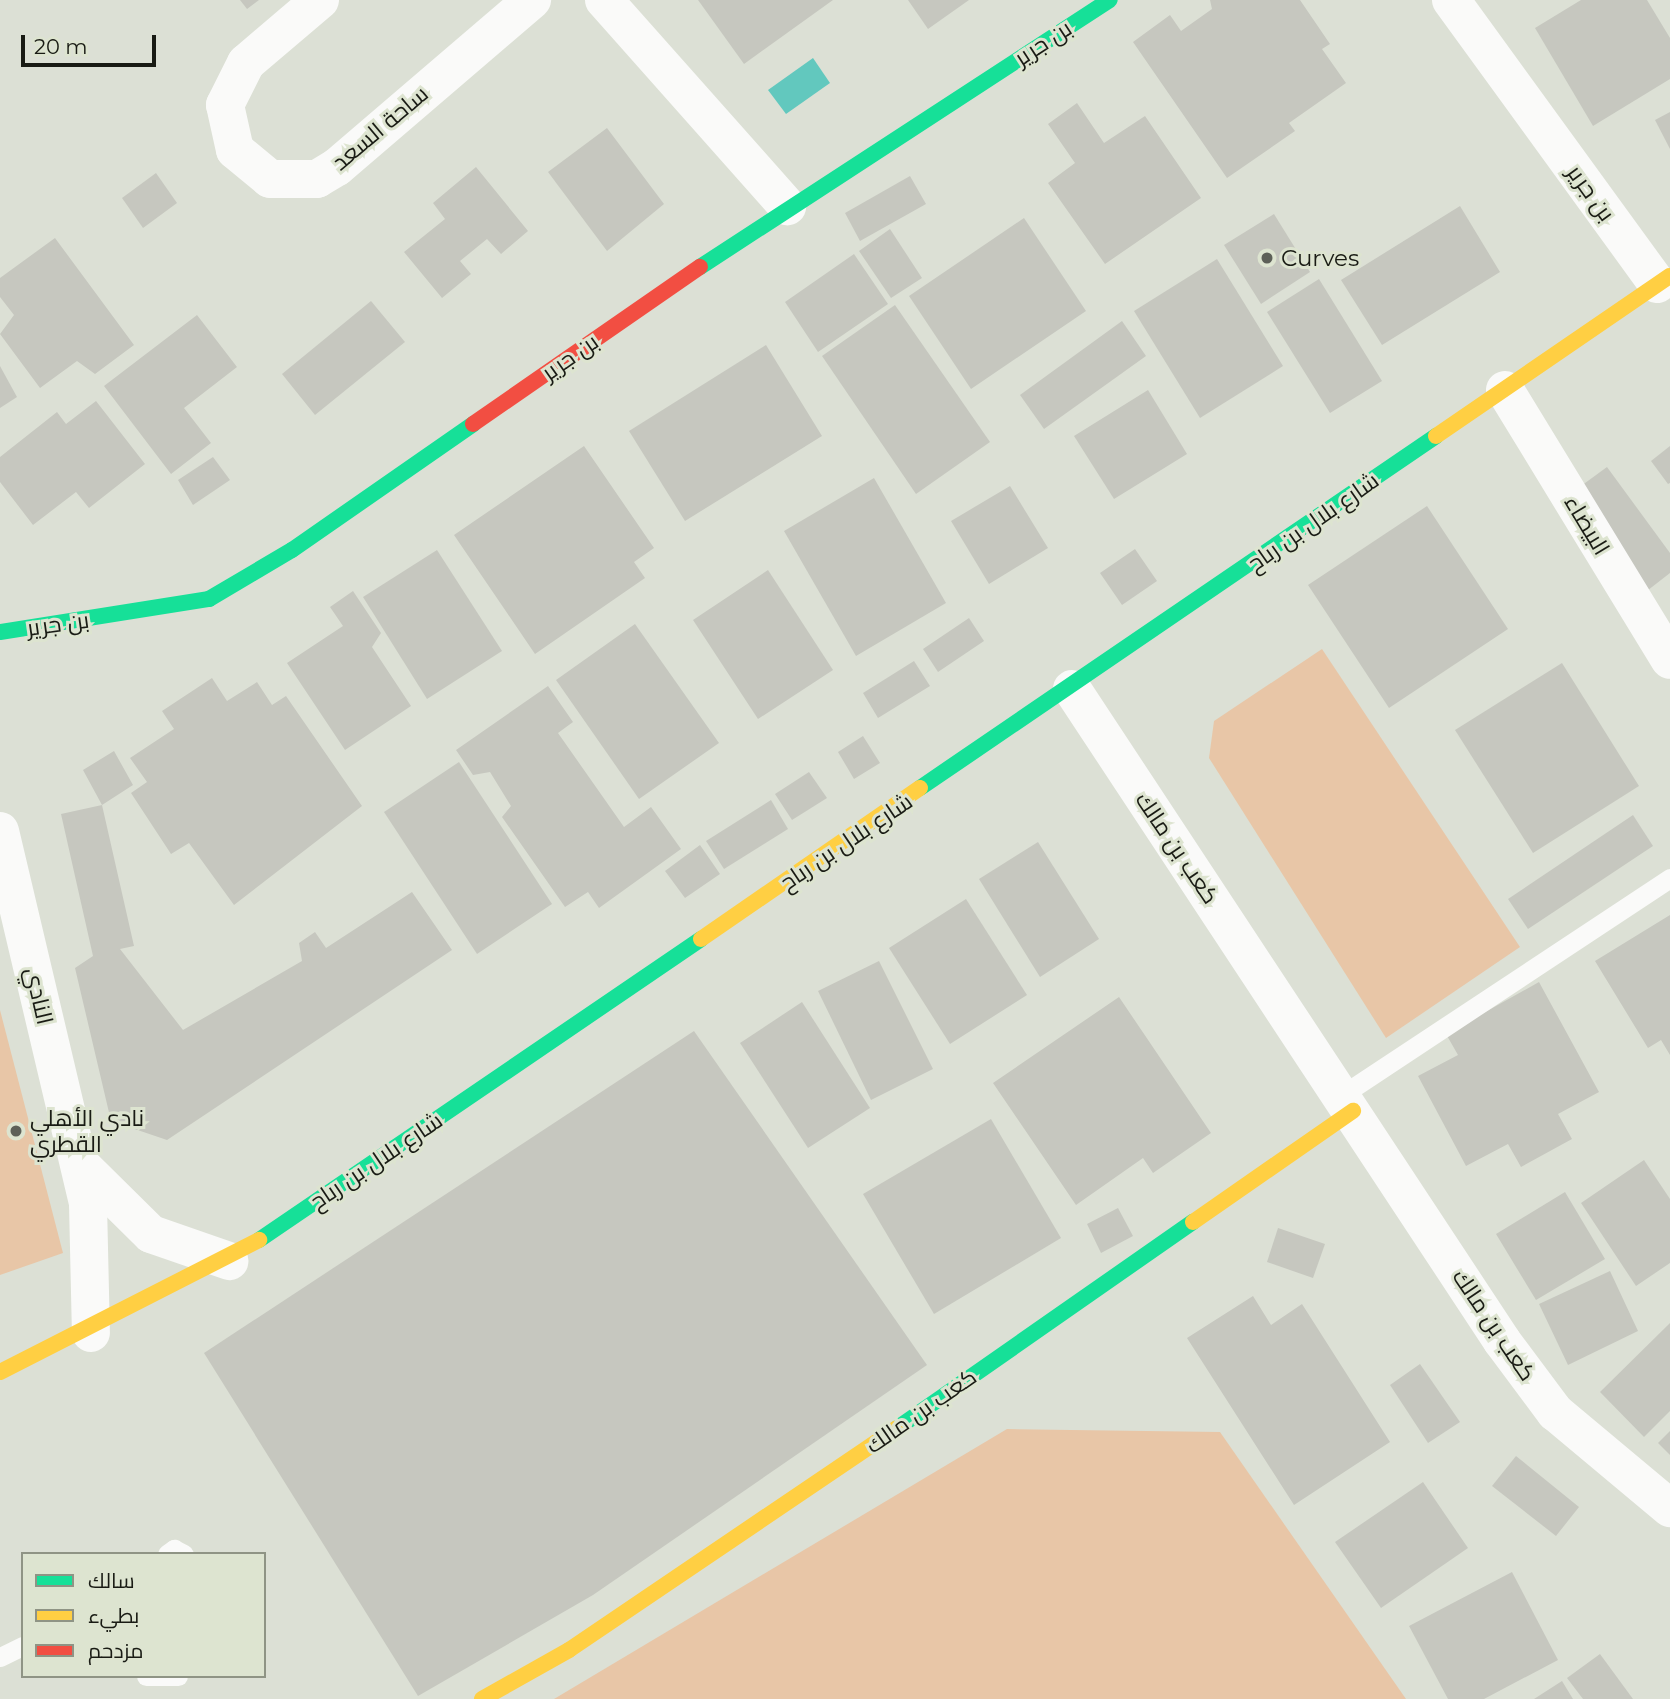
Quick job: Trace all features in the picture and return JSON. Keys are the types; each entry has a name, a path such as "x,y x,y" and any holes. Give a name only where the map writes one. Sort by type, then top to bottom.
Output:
{"street":[{"name":"ساحة السعد","path":"320,0 246,63 225,104 234,150 271,179 317,179 337,167 532,0"},
{"path":"604,0 787,206"},
{"name":"بن جرير","path":"0,632 209,599 292,550 787,206 1110,0"},
{"name":"بن جرير","path":"1451,0 1664,280"},
{"name":"شارع بلال بن رباح","path":"0,1372 91,1333 229,1261 1072,689 1664,280"},
{"name":"البيضاء","path":"1504,390 1670,660"},
{"name":"كعب بن مالك","path":"1072,689 1555,1412 1670,1508"},
{"name":"النادي","path":"0,831 88,1204 91,1333"},
{"name":"كعب بن مالك","path":"482,1699 569,1650 835,1471 1347,1103"},
{"path":"77,1161 151,1234 229,1261"}],"lane":[{"path":"1347,1103 1670,878"},
{"path":"0,1657 21,1647"}],"shaded area":[{"path":"1322,649 1520,947 1386,1038 1209,758 1214,721"},
{"name":"نادي الأهلي القطري","path":"0,1010 63,1253 0,1275"},
{"path":"1007,1429 1220,1432 1406,1699 554,1699"}],"water":[{"path":"813,58 830,83 786,114 768,90"}],"building":[{"path":"240,0 259,0 247,9"},
{"path":"698,0 833,0 744,64"},
{"path":"908,0 969,0 928,29"},
{"path":"1210,0 1300,0 1330,44 1322,49 1346,83 1289,123 1295,131 1227,178 1133,42 1170,15 1181,31 1212,9"},
{"path":"1581,0 1647,0 1670,38 1670,79 1593,126 1535,28"},
{"path":"1077,103 1104,143 1145,116 1201,198 1105,264 1048,183 1075,163 1048,124"},
{"path":"1670,112 1670,149 1655,120"},
{"path":"607,128 664,204 607,251 548,172"},
{"path":"476,167 528,231 501,254 487,239 460,261 471,274 442,298 404,252 445,219 433,203"},
{"path":"156,173 177,203 143,228 122,198"},
{"path":"910,176 926,204 860,241 845,213"},
{"path":"1460,206 1500,272 1382,345 1341,280"},
{"name":"Curves","path":"1274,214 1310,272 1261,304 1224,245"},
{"path":"1024,218 1086,311 971,389 909,296"},
{"path":"890,229 922,278 891,298 859,251"},
{"path":"55,238 134,345 95,374 77,361 40,388 0,334 14,315 0,297 0,278"},
{"path":"854,254 888,304 818,352 785,302"},
{"path":"1217,259 1283,366 1200,418 1134,311"},
{"path":"1319,279 1382,381 1330,413 1267,312"},
{"path":"371,301 405,342 315,415 282,374"},
{"path":"895,305 990,442 916,494 822,356"},
{"path":"197,315 237,367 184,408 211,443 171,474 104,386"},
{"path":"1122,321 1146,356 1044,429 1020,395"},
{"path":"766,345 822,436 685,521 629,431"},
{"path":"0,366 17,397 0,408"},
{"path":"1148,390 1187,454 1114,499 1074,436"},
{"path":"96,401 145,464 89,508 76,492 33,525 0,482 0,457 57,412 66,424"},
{"path":"584,446 654,548 634,562 645,578 535,654 454,535"},
{"path":"1670,446 1670,483 1668,484 1651,461"},
{"path":"213,457 230,480 193,505 178,480"},
{"path":"1607,467 1670,553 1670,573 1643,594 1570,494"},
{"path":"874,478 946,603 856,656 784,531"},
{"path":"1010,486 1048,548 989,584 951,521"},
{"path":"1427,506 1508,629 1389,708 1308,585"},
{"path":"1135,549 1157,581 1122,605 1100,573"},
{"path":"437,550 502,651 427,699 363,597"},
{"path":"768,570 833,670 758,719 693,620"},
{"path":"353,591 381,633 372,647 411,706 345,750 287,663 343,626 330,607"},
{"path":"969,618 984,641 938,672 923,649"},
{"path":"635,624 719,743 639,799 556,680"},
{"path":"914,661 930,686 878,718 863,693"},
{"path":"1562,663 1639,786 1533,853 1455,730"},
{"path":"212,678 227,701 257,682 272,705 286,696 362,806 234,905 189,843 171,854 131,793 147,782 130,758 174,729 162,711"},
{"path":"548,686 573,722 558,733 624,827 651,807 681,849 599,908 588,892 565,907 502,817 511,806 490,772 473,775 456,750"},
{"path":"863,736 880,763 854,779 838,752"},
{"path":"114,751 133,785 102,805 83,770"},
{"path":"459,762 552,904 477,954 384,812"},
{"path":"809,772 827,798 792,820 775,794"},
{"path":"771,800 788,829 724,869 706,841"},
{"path":"102,805 134,946 120,949 183,1030 302,961 299,943 315,932 326,948 412,892 452,950 167,1140 111,1121 75,968 93,956 61,814"},
{"path":"1633,815 1653,846 1528,929 1508,899"},
{"path":"1038,842 1099,939 1040,977 979,879"},
{"path":"700,845 720,874 685,898 665,871"},
{"path":"966,899 1027,995 950,1044 889,948"},
{"path":"1670,915 1670,1055 1661,1040 1648,1048 1595,961"},
{"path":"879,961 933,1069 871,1100 818,991"},
{"path":"1539,982 1599,1092 1558,1114 1572,1139 1521,1167 1508,1144 1466,1166 1418,1076 1458,1055 1446,1034"},
{"path":"1119,997 1211,1133 1153,1173 1143,1158 1076,1205 993,1083"},
{"path":"802,1002 870,1108 808,1148 740,1043"},
{"path":"694,1031 927,1365 593,1595 418,1696 204,1353"},
{"path":"991,1119 1061,1238 934,1314 863,1194"},
{"path":"1644,1160 1670,1199 1670,1263 1636,1286 1581,1203"},
{"path":"1565,1192 1605,1259 1536,1300 1496,1234"},
{"path":"1118,1208 1133,1236 1101,1253 1087,1224"},
{"path":"1278,1228 1325,1244 1313,1278 1267,1262"},
{"path":"1610,1271 1638,1331 1568,1365 1539,1304"},
{"path":"1253,1296 1271,1325 1302,1304 1390,1442 1294,1505 1187,1338"},
{"path":"1670,1323 1670,1411 1644,1437 1600,1392"},
{"path":"1420,1364 1460,1422 1428,1443 1390,1385"},
{"path":"1670,1431 1670,1455 1658,1443"},
{"path":"1516,1456 1579,1507 1556,1536 1492,1486"},
{"path":"1423,1482 1468,1548 1381,1608 1335,1542"},
{"path":"1512,1572 1558,1660 1484,1699 1448,1699 1409,1626"},
{"path":"1600,1654 1633,1699 1583,1699 1567,1678"},
{"path":"1562,1681 1573,1699 1534,1699"}],"traffic: fast":[{"path":"700,267 1110,0"},
{"path":"0,632 209,599 292,550 473,424"},
{"path":"920,788 1436,436"},
{"path":"259,1240 701,939"},
{"path":"896,1429 1193,1222"}],"traffic: slow":[{"path":"1436,436 1670,276"},
{"path":"701,939 920,788"},
{"path":"1193,1222 1353,1111"},
{"path":"0,1372 259,1240"},
{"path":"482,1699 569,1650 896,1429"}],"traffic: jam":[{"path":"473,424 700,267"}],"place":[{"name":"Curves","path":"1267,258"},
{"name":"نادي الأهلي القطري","path":"16,1131"}]}
